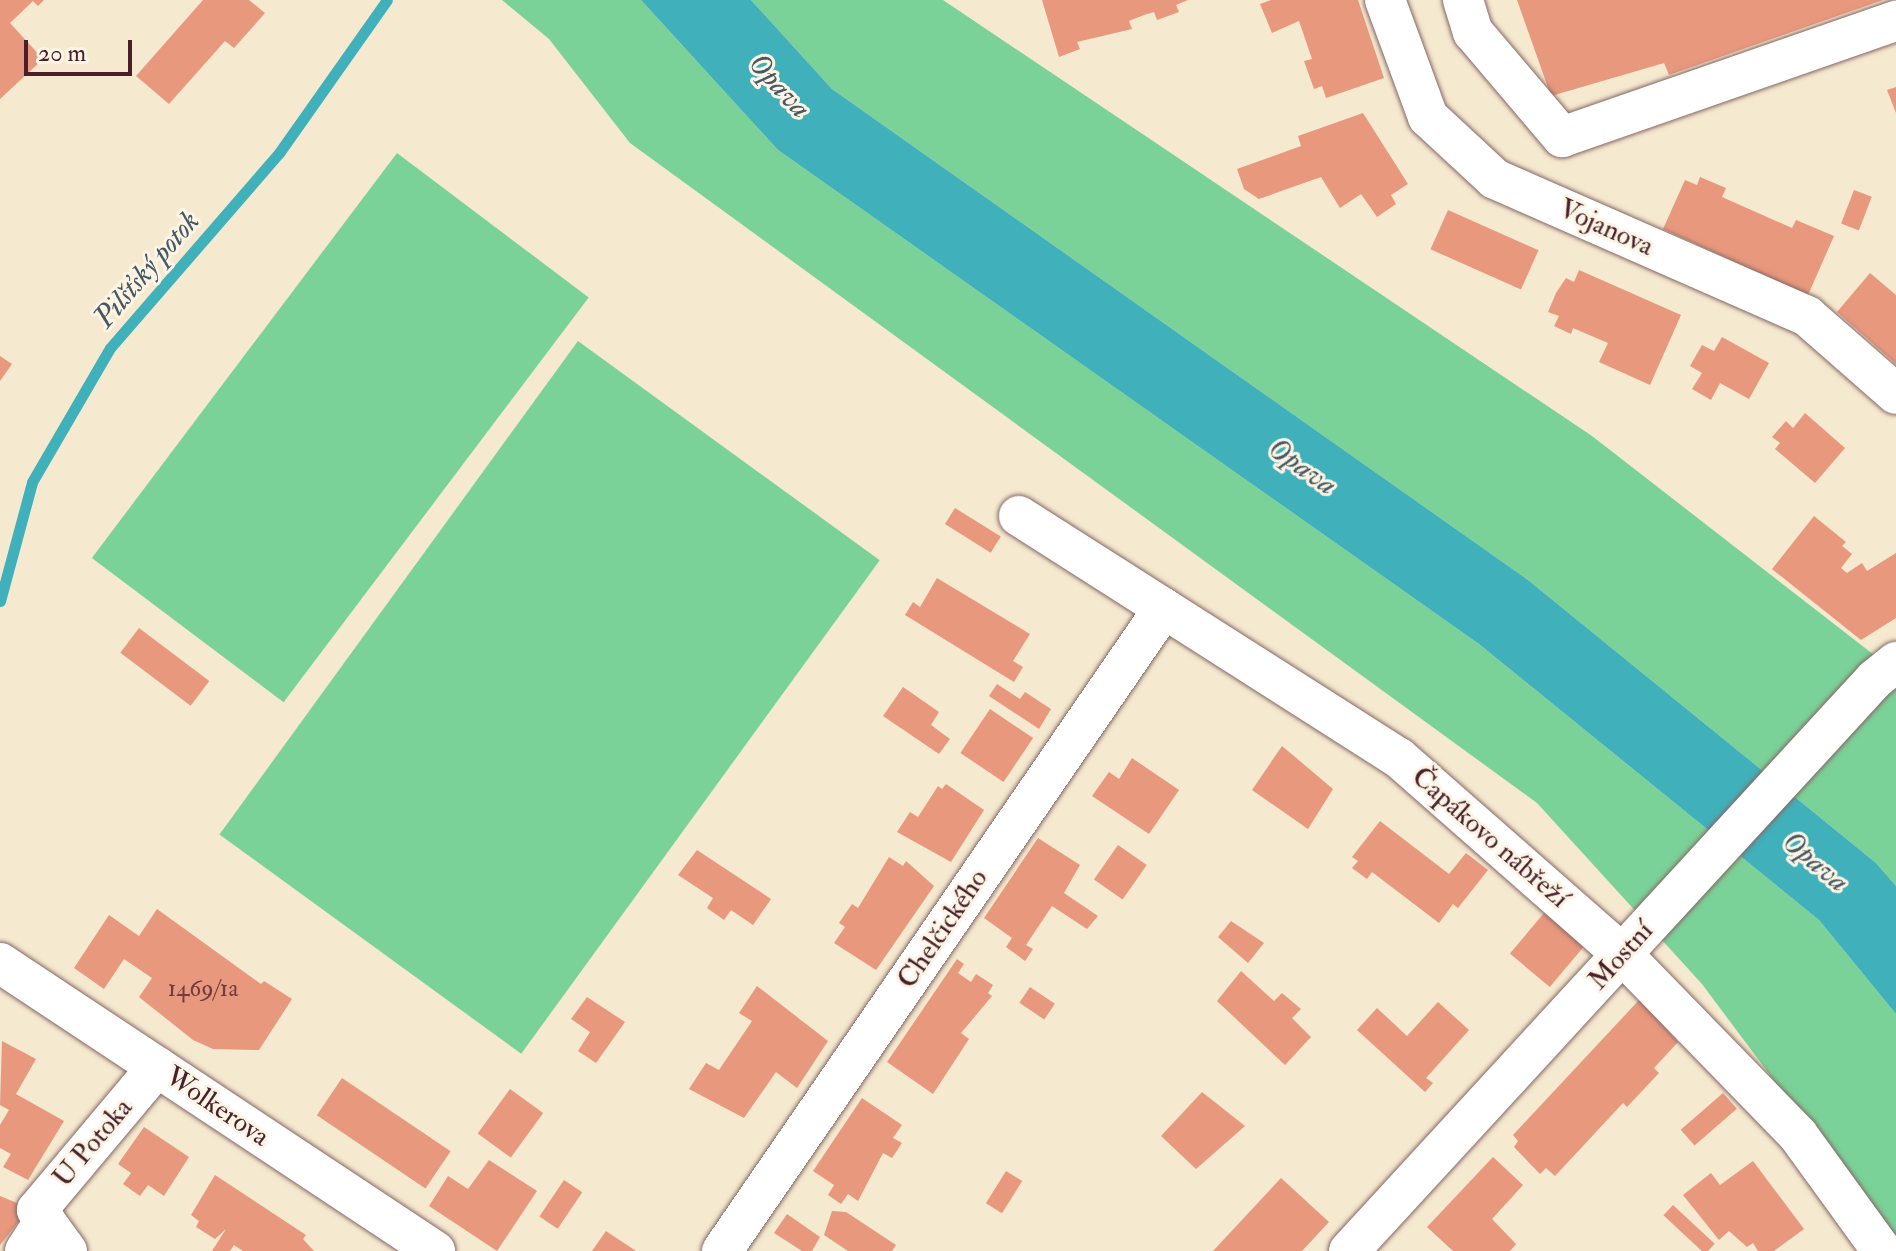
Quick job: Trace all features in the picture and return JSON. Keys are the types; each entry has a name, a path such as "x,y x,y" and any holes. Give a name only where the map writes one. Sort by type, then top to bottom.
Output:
{"street":[{"name":"Vojanova","path":"1385,0 1428,117 1495,179 1807,316 1896,394"},
{"path":"1463,0 1473,32 1562,137 1896,21"},
{"name":"Čapákovo nábřeží","path":"1019,516 1399,758 1623,955 1798,1135 1882,1251"},
{"name":"Chelčického","path":"722,1251 1164,608"},
{"name":"Mostní","path":"1349,1251 1885,670"},
{"name":"Wolkerova","path":"0,963 435,1251"},
{"name":"U Potoka","path":"46,1241 37,1210 157,1067"}],"green space":[{"path":"502,0 641,0 778,150 1479,644 1819,920 1896,1014 1896,1244 1702,984 1537,803 630,143 549,39"},
{"path":"751,0 943,0 1592,436 1896,672 1896,886 1876,863 1528,580 832,89"},
{"path":"397,153 589,297 284,702 92,558"},
{"path":"578,341 880,560 521,1054 219,835"}],"water":[{"name":"Opava","path":"641,0 751,0 832,89 1528,580 1876,863 1896,886 1896,1014 1819,920 1479,644 778,150"}],"building":[{"path":"0,0 44,0 38,6 33,1 10,23 43,59 0,99"},
{"path":"203,0 249,0 265,13 234,48 225,41 169,104 136,76"},
{"path":"1042,0 1188,0 1176,5 1179,12 1157,20 1154,12 1144,15 1129,21 1132,29 1077,42 1080,49 1059,57"},
{"path":"1271,0 1358,0 1384,78 1326,98 1322,86 1314,89 1304,61 1312,59 1299,21 1272,33 1260,4"},
{"path":"1517,0 1883,0 1669,75 1664,63 1551,96"},
{"path":"1896,87 1896,113 1887,90"},
{"path":"1363,113 1408,184 1391,195 1396,204 1377,217 1361,194 1340,208 1321,177 1259,199 1244,189 1237,169 1301,146 1298,136"},
{"path":"1700,177 1726,188 1722,197 1792,228 1796,220 1834,236 1808,295 1663,229 1685,180 1697,185"},
{"path":"1854,190 1872,197 1859,230 1841,224"},
{"path":"1448,210 1538,250 1521,290 1431,249"},
{"path":"1579,270 1681,315 1650,385 1599,362 1608,343 1573,328 1571,334 1554,326 1559,316 1548,312 1556,293 1566,278 1574,282"},
{"path":"1870,273 1896,295 1896,364 1837,312"},
{"path":"1722,337 1769,363 1749,399 1720,383 1711,400 1692,389 1702,373 1690,366 1702,345 1714,351"},
{"path":"0,356 12,364 0,381"},
{"path":"1805,413 1845,448 1815,483 1775,449 1780,443 1772,437 1786,421 1793,428"},
{"path":"955,508 1001,537 991,553 945,524"},
{"path":"1814,516 1846,542 1842,546 1852,554 1841,568 1847,573 1862,563 1867,571 1896,553 1896,618 1861,640 1772,569"},
{"path":"937,578 1030,634 1013,661 1023,667 1014,682 905,615 913,602 920,607"},
{"path":"139,628 209,681 191,706 120,653"},
{"path":"997,684 1020,699 1025,692 1051,709 1039,729 989,696"},
{"path":"903,687 939,712 931,725 950,739 939,754 883,716"},
{"path":"990,709 1033,738 1003,782 960,753"},
{"path":"1282,746 1333,789 1308,829 1252,790"},
{"path":"1132,758 1179,790 1149,834 1092,796 1109,772 1119,779"},
{"path":"946,784 984,810 951,862 897,832 910,812 918,817 938,786 942,789"},
{"path":"1380,821 1449,874 1466,853 1488,870 1458,908 1453,904 1439,923 1372,872 1367,879 1352,868 1358,861 1352,857"},
{"path":"1038,838 1080,865 1064,893 1098,916 1087,929 1052,906 1026,945 1033,949 1025,961 1006,947 1012,938 984,918"},
{"path":"1118,845 1147,865 1123,899 1094,879"},
{"path":"697,850 771,899 753,925 731,910 724,920 707,908 713,898 678,875"},
{"path":"889,857 903,866 906,861 934,886 876,970 834,943 845,927 839,923 852,904 858,908"},
{"path":"157,909 261,984 264,981 292,999 259,1050 213,1049 193,1040 139,997 152,978 124,959 104,989 74,968 109,915 139,936"},
{"path":"1544,913 1584,946 1550,987 1510,954"},
{"path":"1231,921 1264,943 1248,963 1218,937"},
{"path":"957,959 964,964 958,973 971,982 976,974 993,985 988,993 992,996 961,1033 969,1039 933,1094 887,1062"},
{"path":"1241,971 1274,1001 1282,993 1301,1009 1292,1018 1311,1037 1285,1065 1217,1001"},
{"path":"757,986 828,1041 797,1088 776,1072 744,1118 689,1089 706,1063 719,1070 752,1021 739,1013"},
{"path":"1030,987 1055,1004 1044,1020 1019,1003"},
{"path":"587,997 625,1022 596,1063 578,1051 590,1032 571,1019"},
{"path":"1640,999 1678,1042 1654,1068 1659,1073 1627,1107 1623,1103 1555,1176 1546,1168 1540,1174 1514,1147 1518,1141 1513,1135"},
{"path":"1438,1002 1469,1030 1426,1078 1433,1083 1425,1092 1357,1030 1377,1008 1407,1036"},
{"path":"2,1041 36,1059 16,1094 64,1121 28,1180 3,1167 11,1154 0,1148 0,1125 9,1110 0,1105"},
{"path":"342,1078 451,1151 425,1189 317,1115"},
{"path":"510,1089 543,1113 511,1158 478,1133"},
{"path":"1202,1092 1245,1126 1196,1169 1161,1136"},
{"path":"1723,1093 1737,1109 1695,1146 1681,1130"},
{"path":"862,1098 902,1125 893,1138 902,1143 892,1158 883,1153 858,1201 848,1194 841,1204 828,1195 834,1185 813,1171"},
{"path":"144,1127 189,1157 164,1196 148,1185 140,1196 123,1184 131,1173 118,1164"},
{"path":"1493,1157 1523,1185 1492,1219 1516,1244 1510,1251 1453,1251 1427,1227"},
{"path":"489,1160 537,1191 497,1251 429,1206 448,1176 468,1189"},
{"path":"1753,1161 1804,1229 1774,1251 1758,1251 1753,1243 1747,1247 1729,1231 1719,1240 1683,1195 1711,1173 1720,1185"},
{"path":"1006,1171 1022,1181 1002,1213 986,1203"},
{"path":"215,1175 306,1235 303,1239 314,1251 243,1251 234,1245 230,1251 212,1251 226,1229 215,1239 196,1227 199,1221 191,1215"},
{"path":"1281,1178 1329,1222 1302,1251 1213,1251"},
{"path":"564,1180 582,1192 558,1229 539,1216"},
{"path":"0,1196 29,1208 0,1245"},
{"path":"1673,1205 1715,1244 1708,1251 1702,1251 1663,1215"},
{"path":"832,1211 846,1212 896,1245 892,1251 848,1251 824,1235"},
{"path":"787,1214 820,1237 812,1251 802,1251 774,1233"},
{"path":"606,1231 636,1251 592,1251"}],"waterway":[{"name":"Pilšťský potok","path":"0,601 32,482 110,348 279,153 387,0"}]}
